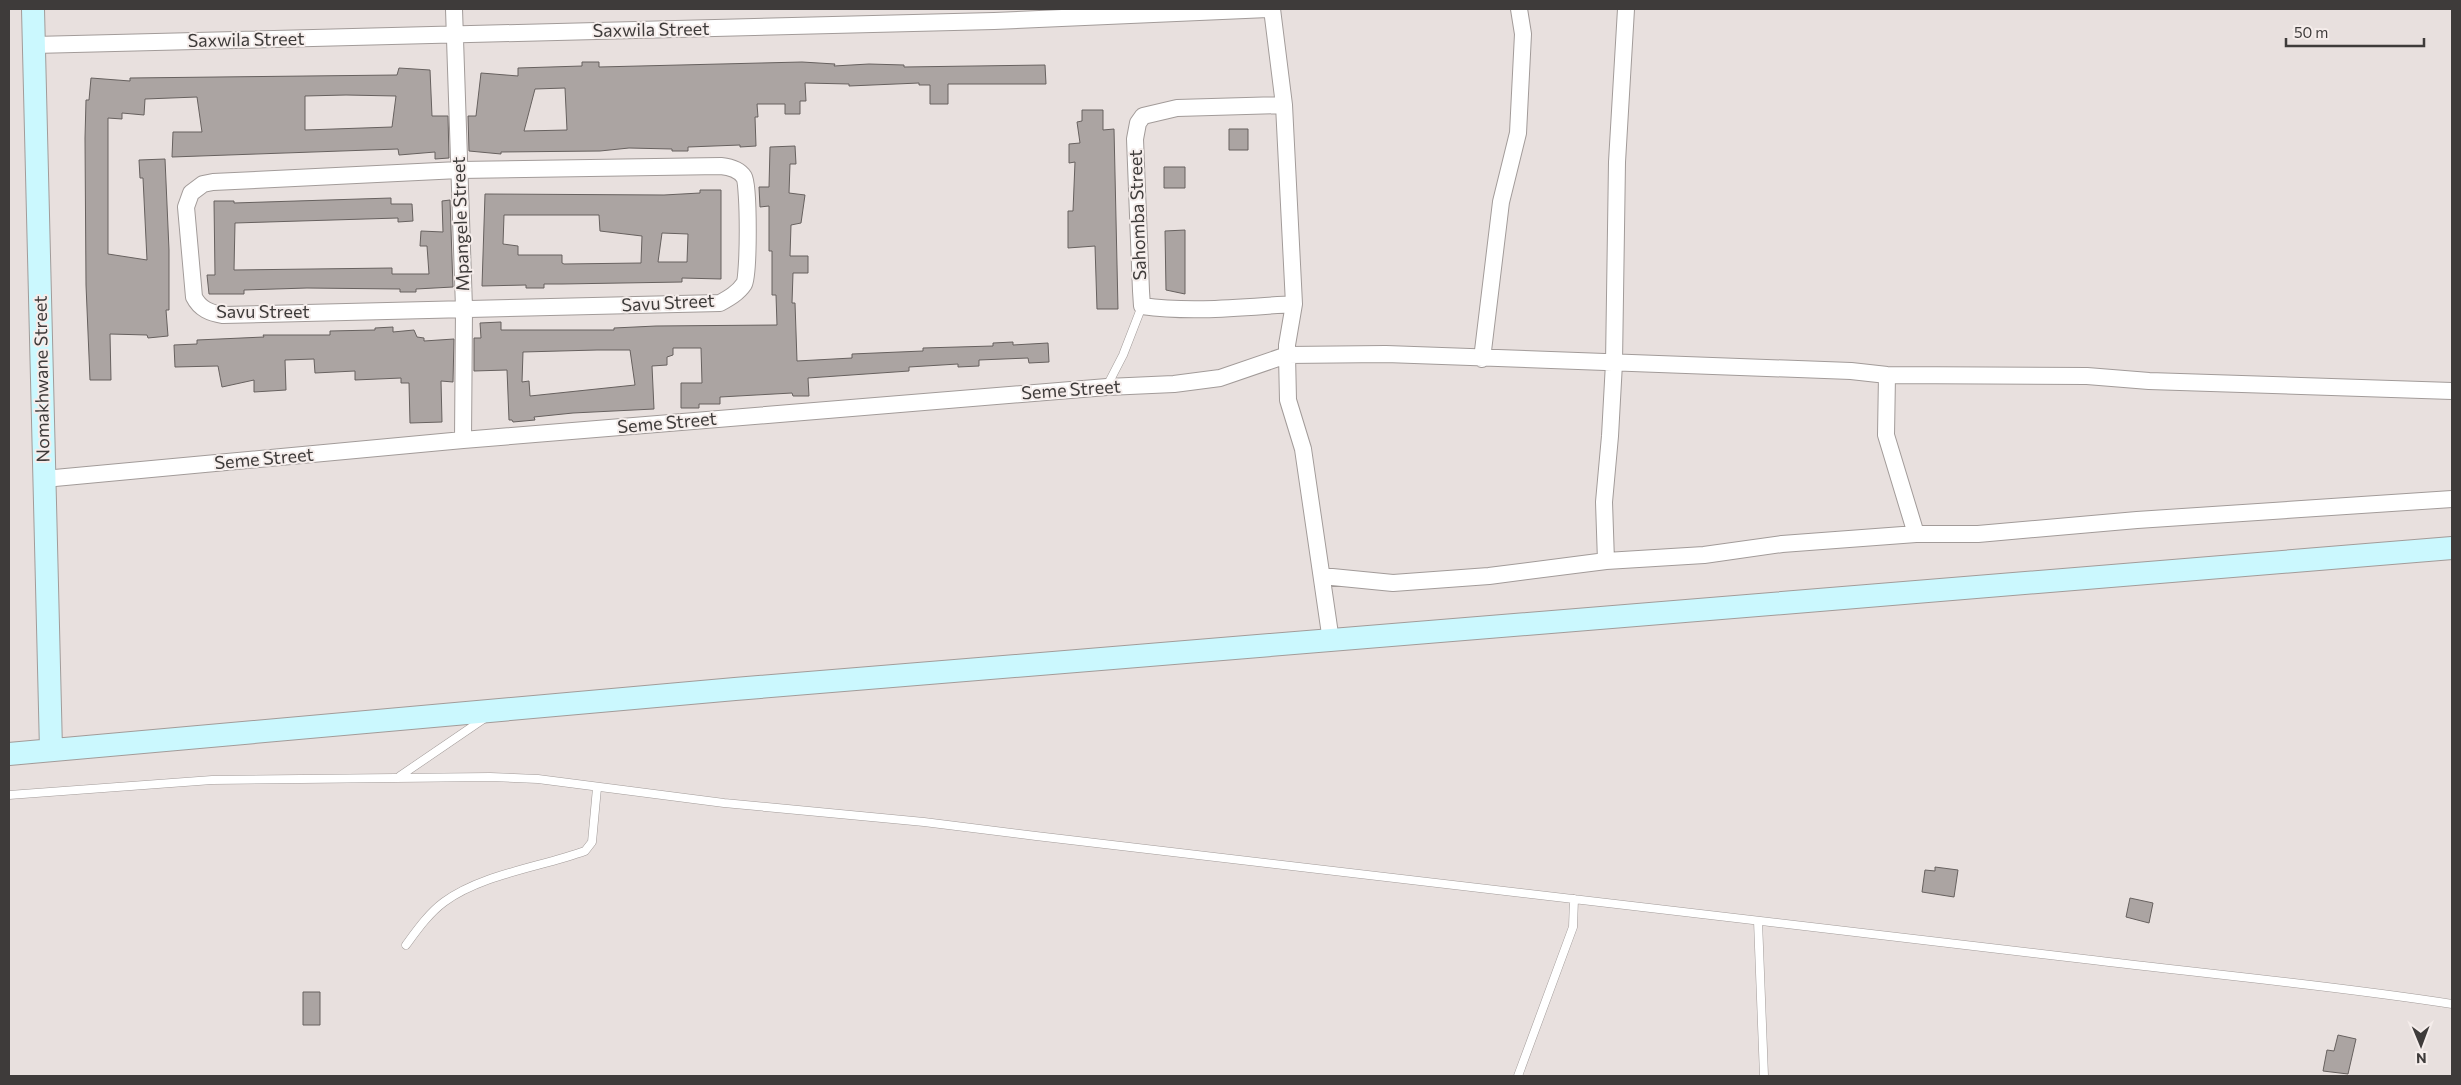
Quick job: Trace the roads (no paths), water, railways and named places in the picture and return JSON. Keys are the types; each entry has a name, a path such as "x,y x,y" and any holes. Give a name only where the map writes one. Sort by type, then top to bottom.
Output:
{"main road":[{"name":"Nomakhwane Street","path":"33,9 52,750"},
{"path":"9,754 497,710 2452,548"}],"street":[{"name":"Mpangele Street","path":"454,9 464,308 463,440"},
{"name":"Saxwila Street","path":"34,45 454,35 994,15 1268,9"},
{"path":"1272,9 1284,106 1294,304 1288,338 1288,400 1303,449 1331,641"},
{"path":"1482,359 1501,202 1518,133 1518,100 1523,34 1519,9"},
{"path":"1606,561 1604,502 1614,363 1617,162 1626,9"},
{"name":"Sahomba Street","path":"1284,106 1177,108 1150,113 1143,116 1138,123 1135,139 1142,306 1200,310 1294,304"},
{"name":"Savu Street","path":"729,167 740,172 745,178 748,196 747,277 744,284 732,296 720,302 700,305 464,308 223,316 208,312 194,297 186,207 191,193 202,184 213,182 459,170 729,167"},
{"name":"Seme Street","path":"44,479 463,440 1107,386 1174,384 1220,378 1287,355 1386,354 1851,371 1887,375 2087,376 2452,392"},
{"path":"1887,375 1886,435 1916,534"},
{"path":"1322,576 1393,583 1489,576 1606,561 1704,554 1782,544 1916,534 1978,534 2137,520 2452,499"}],"lane":[{"path":"1107,386 1123,356 1142,306"},
{"path":"400,776 497,710"},
{"path":"9,795 212,780 400,776 528,779 834,815 924,822 1758,921 1879,933 2223,976 2311,984 2452,1004"},
{"path":"406,945 436,909 458,894 484,882 585,851 592,842 597,788"},
{"path":"1518,1076 1571,934 1575,920 1574,899"},
{"path":"1758,921 1764,1076"}]}
